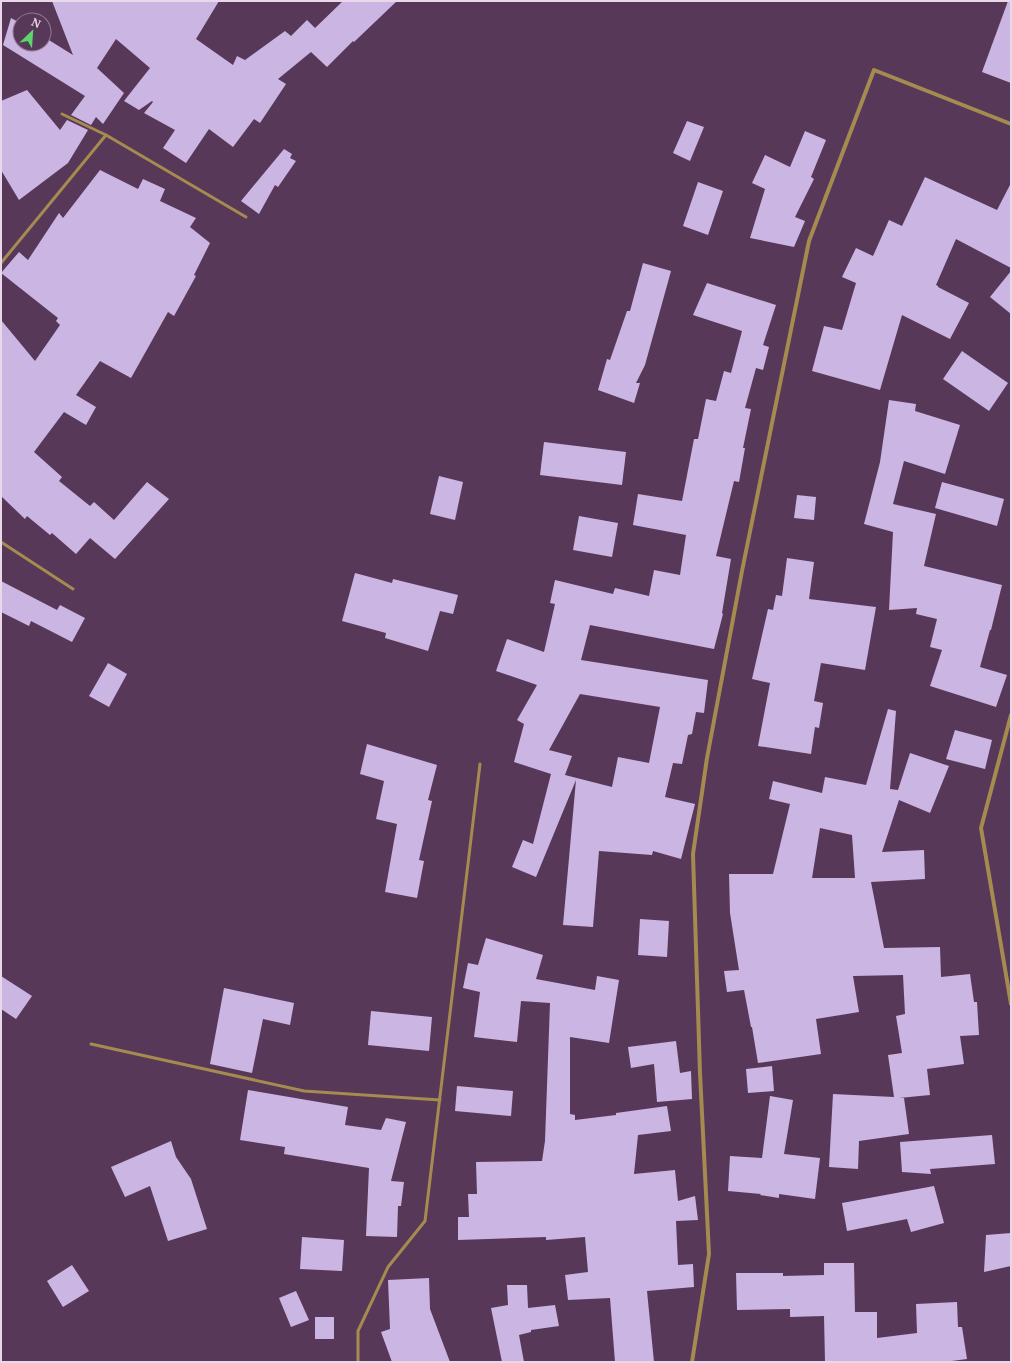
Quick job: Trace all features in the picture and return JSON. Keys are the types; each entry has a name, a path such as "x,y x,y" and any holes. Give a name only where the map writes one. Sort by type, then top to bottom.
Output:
{"street":[{"path":"692,1362 710,1254 698,1020 693,854 712,734 745,556 809,241 874,70 1011,124"},
{"path":"1011,715 981,828 1011,1004"}],"lane":[{"path":"62,114 106,135 246,217"},
{"path":"1,263 106,135"},
{"path":"1,542 73,589"},
{"path":"358,1362 358,1331 388,1267 425,1221 480,764"},
{"path":"91,1044 304,1091 440,1100"}],"building":[{"path":"52,1 219,1 196,39 233,65 237,56 245,60 285,31 291,36 307,20 315,28 343,1 397,1 327,67 311,52 278,79 286,84 260,123 254,119 233,147 209,129 186,163 163,148 175,130 144,113 153,102 152,101 139,110 124,101 150,68 116,39 97,68 124,93 103,124 96,117 91,125 71,115 85,96 14,52 52,52 52,42 73,55"},
{"path":"1008,1 1011,1 1011,83 982,72"},
{"path":"12,19 12,51 3,45"},
{"path":"27,90 60,130 67,120 88,130 68,163 19,200 1,170 1,101"},
{"path":"687,121 704,127 690,161 673,153"},
{"path":"805,131 826,140 811,177 814,179 795,217 805,221 794,247 750,238 765,189 752,183 765,155 790,167"},
{"path":"284,149 292,154 290,158 296,161 278,187 275,185 259,214 241,201"},
{"path":"100,170 138,189 143,179 165,189 160,201 196,218 190,227 210,243 194,275 196,276 174,316 168,312 131,378 100,361 76,395 96,407 86,425 64,412 34,452 62,477 59,481 90,506 94,502 114,520 147,482 169,499 115,559 90,538 76,554 52,533 50,535 27,516 25,519 1,496 1,320 35,361 60,325 56,321 58,318 1,273 19,252 28,260 59,213 63,218"},
{"path":"925,177 997,210 1011,183 1011,268 956,239 936,285 969,303 950,339 902,315 880,390 812,371 824,326 842,330 856,283 842,277 856,248 873,256 889,220 902,226"},
{"path":"698,182 723,191 708,235 683,226"},
{"path":"643,263 671,271 645,365 636,383 640,383 634,403 598,390 607,359 610,360 627,311 630,311"},
{"path":"1011,271 1011,314 990,297"},
{"path":"707,283 776,305 763,345 769,347 763,370 756,368 745,408 751,409 743,448 745,448 739,482 734,481 716,556 731,559 723,614 714,649 590,625 581,660 708,680 704,713 696,712 692,734 688,735 682,764 673,763 665,797 695,804 681,859 653,851 652,855 599,851 593,927 563,925 576,780 536,877 512,867 523,840 533,844 551,774 514,762 524,724 517,720 537,685 496,671 507,639 544,652 555,604 550,603 555,580 613,594 615,588 649,596 654,570 680,575 686,535 633,525 638,494 682,501 694,439 698,439 706,399 716,401 724,371 731,373 742,331 693,315","holes":["580,694 660,707 649,763 618,757 612,787 565,775 572,756 549,750"]},
{"path":"962,351 1008,383 989,411 943,379"},
{"path":"889,400 916,404 915,411 960,425 945,474 904,461 893,504 936,514 924,566 1002,585 980,667 1007,675 996,707 930,686 942,650 930,647 937,619 916,614 917,608 889,610 893,532 864,524 880,462"},
{"path":"544,442 626,452 622,485 540,475"},
{"path":"439,476 463,482 455,520 430,514"},
{"path":"942,482 1004,499 997,526 935,508"},
{"path":"797,495 816,497 814,520 794,518"},
{"path":"579,516 618,523 612,557 573,550"},
{"path":"787,558 814,562 809,599 876,607 865,670 821,663 814,701 823,703 819,728 815,727 811,754 758,746 770,683 752,679 768,609 773,610 776,595 782,596"},
{"path":"355,573 392,583 393,579 458,595 453,614 440,611 428,651 385,638 386,633 342,621"},
{"path":"1,581 57,610 60,605 85,618 72,642 31,621 29,626 1,612"},
{"path":"108,663 127,674 109,707 89,696"},
{"path":"888,709 896,711 890,789 898,790 910,753 949,766 930,813 899,800 882,852 924,850 925,879 871,882 884,948 940,947 941,977 970,974 974,1002 977,1002 979,1035 960,1036 964,1064 927,1069 930,1095 899,1098 904,1098 909,1134 859,1141 858,1169 829,1167 833,1094 894,1097 888,1055 902,1053 896,1016 905,1014 903,975 853,976 859,1012 816,1019 821,1054 758,1063 744,990 727,992 724,971 739,970 730,913 729,874 773,874 790,804 769,799 773,781 822,793 825,777 866,785","holes":["820,828 852,835 855,878 812,878"]},
{"path":"955,730 992,740 985,769 946,759"},
{"path":"367,744 437,765 428,800 432,801 419,860 424,861 417,898 385,892 397,824 376,819 384,781 360,774"},
{"path":"640,919 669,921 667,957 638,955"},
{"path":"486,938 543,955 536,979 595,990 597,976 619,980 609,1043 570,1037 570,1114 575,1115 575,1120 616,1115 616,1113 667,1106 671,1131 638,1135 634,1174 675,1170 678,1201 695,1196 698,1220 676,1221 678,1265 693,1264 694,1287 647,1291 654,1362 615,1362 610,1298 568,1300 565,1275 588,1272 585,1237 546,1240 546,1237 458,1240 458,1217 469,1217 468,1194 477,1194 476,1162 542,1161 545,1141 550,1003 521,1001 517,1042 474,1037 480,992 463,988 468,963 478,965"},
{"path":"1,976 32,996 16,1019 1,1009"},
{"path":"224,988 294,1003 290,1025 263,1019 252,1073 210,1064"},
{"path":"371,1011 432,1017 429,1051 368,1045"},
{"path":"676,1041 680,1073 691,1071 692,1099 657,1102 654,1064 631,1068 628,1047"},
{"path":"772,1066 774,1091 748,1093 746,1069"},
{"path":"457,1086 513,1091 511,1116 455,1111"},
{"path":"248,1090 348,1107 345,1125 381,1130 386,1118 406,1122 391,1181 404,1182 401,1206 398,1206 397,1237 366,1236 369,1168 284,1154 285,1147 240,1140"},
{"path":"770,1096 793,1100 784,1154 820,1158 815,1199 779,1194 779,1198 760,1195 761,1194 728,1191 730,1156 762,1158"},
{"path":"992,1135 995,1164 930,1169 931,1174 902,1172 900,1142"},
{"path":"171,1141 176,1157 191,1179 207,1229 168,1241 150,1186 125,1197 111,1167"},
{"path":"934,1186 944,1223 911,1232 907,1219 847,1231 842,1203"},
{"path":"1011,1233 1011,1266 984,1272 986,1235"},
{"path":"302,1237 344,1240 342,1271 300,1269"},
{"path":"824,1263 854,1263 855,1312 877,1312 877,1338 917,1333 916,1304 957,1302 958,1327 962,1327 967,1359 944,1362 825,1362 824,1316 790,1317 790,1309 737,1310 736,1273 783,1273 783,1276 824,1275"},
{"path":"72,1265 89,1291 63,1307 47,1281"},
{"path":"429,1278 430,1309 450,1362 392,1362 381,1332 390,1329 388,1280"},
{"path":"507,1285 527,1285 528,1308 555,1305 559,1326 531,1330 531,1332 519,1335 524,1362 502,1362 491,1308 508,1305"},
{"path":"296,1291 309,1320 291,1327 279,1298"},
{"path":"315,1317 334,1317 334,1339 315,1339"}]}
